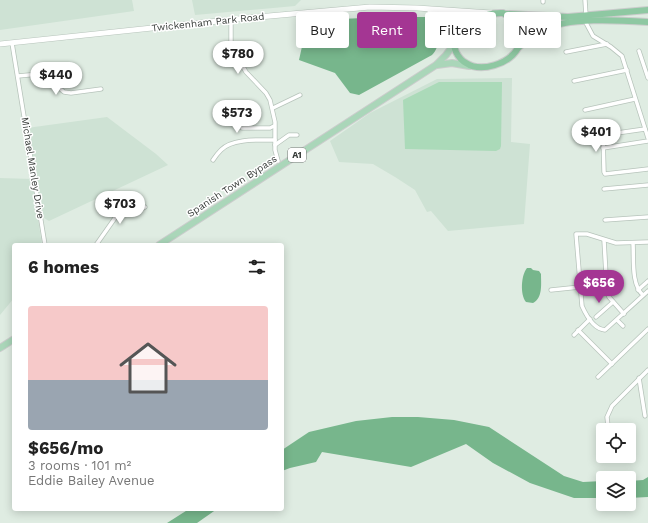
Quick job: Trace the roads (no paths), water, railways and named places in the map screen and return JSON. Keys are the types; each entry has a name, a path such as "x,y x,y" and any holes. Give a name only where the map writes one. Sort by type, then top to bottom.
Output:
{"highway":[{"name":"A1","path":"561,24 585,18 628,11 648,10"},
{"name":"A1","path":"496,14 568,16 647,22"},
{"path":"456,48 460,58 471,66"},
{"name":"A1","path":"471,66 484,67 497,64 511,55 518,48"}],"main road":[{"name":"Twickenham Park Road","path":"0,44 370,7 417,8"},
{"path":"417,8 501,13"},
{"path":"417,8 431,12"},
{"name":"Spanish Town Bypass","path":"162,243 436,65 451,48"},
{"name":"Spanish Town Bypass","path":"436,65 452,63 471,66"},
{"path":"0,348 12,340"}],"street":[{"path":"585,0 585,18 593,36 607,44 622,56 648,139 603,148"},
{"path":"231,20 232,42 235,53 246,72 266,93 273,108 274,126 276,131 275,150 278,161"},
{"name":"Michael Manley Drive","path":"12,43 45,243"},
{"path":"566,52 607,44"},
{"path":"639,51 648,78"},
{"path":"574,81 627,70"},
{"path":"18,76 50,73 58,87 67,93 101,89"},
{"path":"273,108 300,95"},
{"path":"585,110 635,99"},
{"path":"242,128 270,128 274,126"},
{"path":"645,129 603,135 604,172 605,174 648,169"},
{"path":"275,145 289,135 297,135"},
{"path":"213,160 221,149 228,145 246,140 275,140"},
{"path":"604,189 648,185"},
{"path":"97,243 115,218 120,215 134,213 145,207"},
{"path":"605,220 648,217"},
{"path":"648,242 616,243 587,234 576,234 582,306 587,317 598,327 604,330 624,314 648,291"},
{"path":"604,240 607,292 613,302 624,314"},
{"path":"633,243 635,284 643,296"},
{"path":"638,290 648,281"},
{"path":"551,290 580,287"},
{"path":"596,317 613,302"},
{"path":"574,335 590,319"},
{"path":"617,320 623,326"},
{"path":"598,377 648,329"},
{"path":"578,330 612,364"},
{"path":"608,423 607,417 612,406 648,370"},
{"path":"640,378 645,416"}]}
